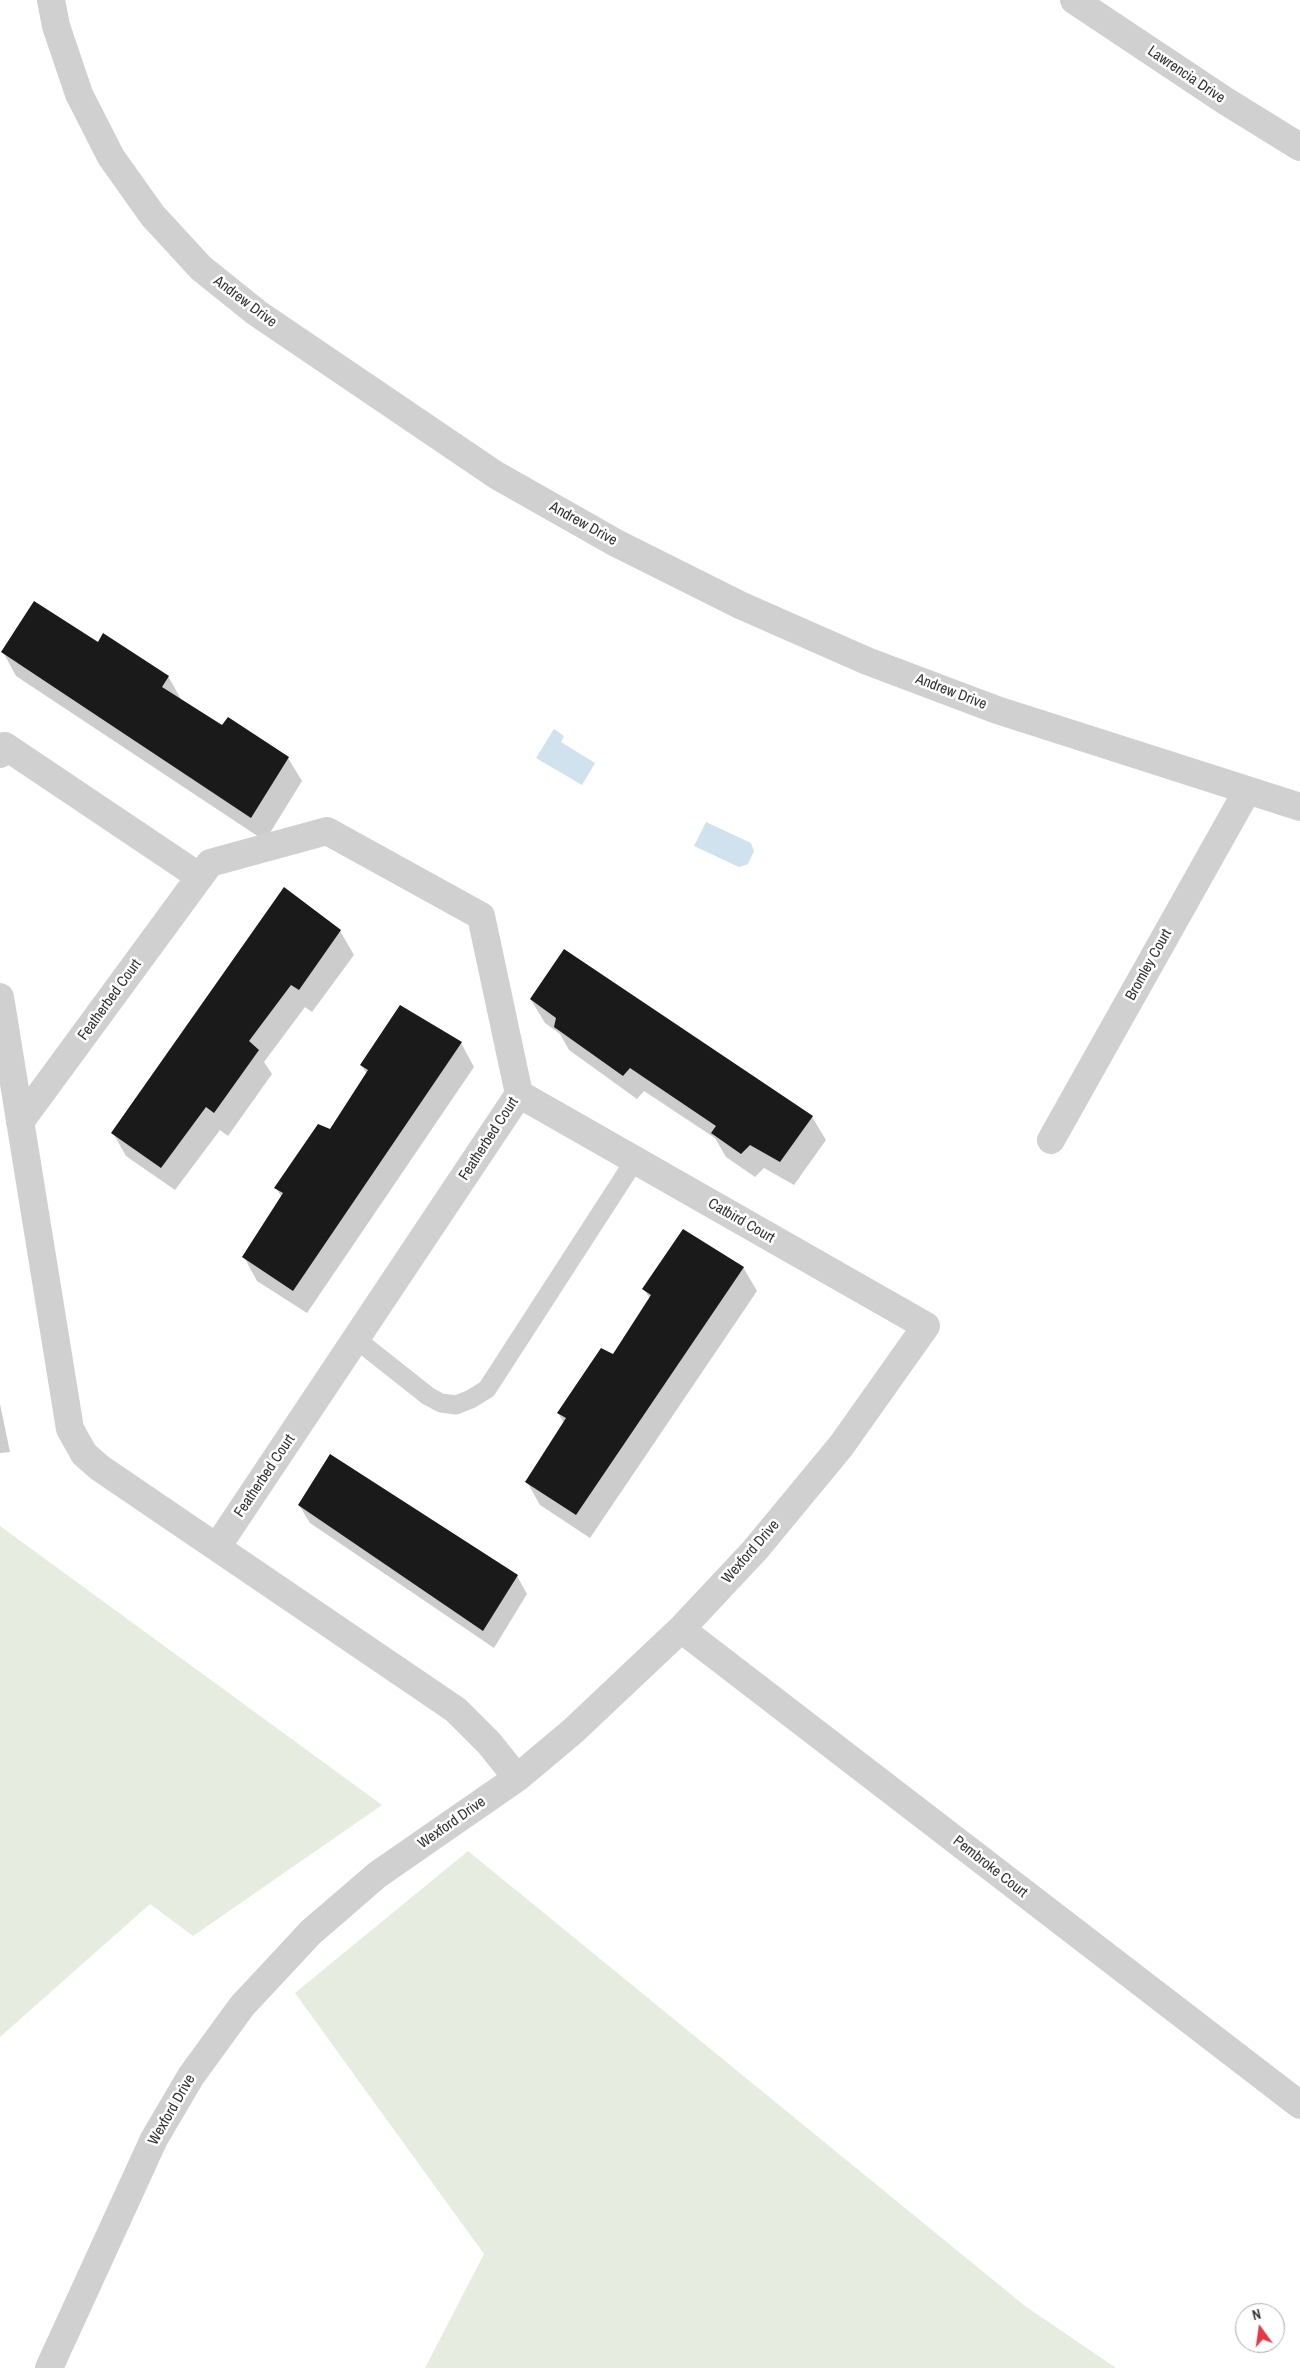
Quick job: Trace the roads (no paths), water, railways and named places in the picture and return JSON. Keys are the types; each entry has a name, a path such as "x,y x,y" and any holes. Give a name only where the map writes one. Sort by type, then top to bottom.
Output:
{"street":[{"name":"Andrew Drive","path":"51,0 56,26 79,94 112,157 153,216 195,262 257,313 496,475 616,543 740,605 867,660 996,710 1300,807"},
{"name":"Lawrencia Drive","path":"1074,0 1224,100 1300,147"},
{"path":"0,754 5,746 200,877"},
{"name":"Bromley Court","path":"1051,1140 1247,791"},
{"name":"Featherbed Court","path":"20,1122 210,863 327,831 481,916 519,1094 217,1548"},
{"path":"0,997 70,1430 84,1454 100,1468 456,1710 490,1743 516,1778"},
{"name":"Catbird Court","path":"519,1094 926,1326"},
{"name":"Wexford Drive","path":"49,2368 154,2139 191,2076 242,2006 311,1932 378,1875 516,1778 572,1731 681,1629 755,1550 841,1446 926,1326"},
{"name":"Pembroke Court","path":"681,1629 1300,2105"}],"lane":[{"path":"356,1339 428,1396 441,1403 456,1404 471,1400 487,1389 635,1160"}],"water":[{"path":"554,729 564,736 561,742 595,763 582,785 536,758"},
{"path":"706,822 751,843 754,851 748,864 739,867 694,846"}]}
